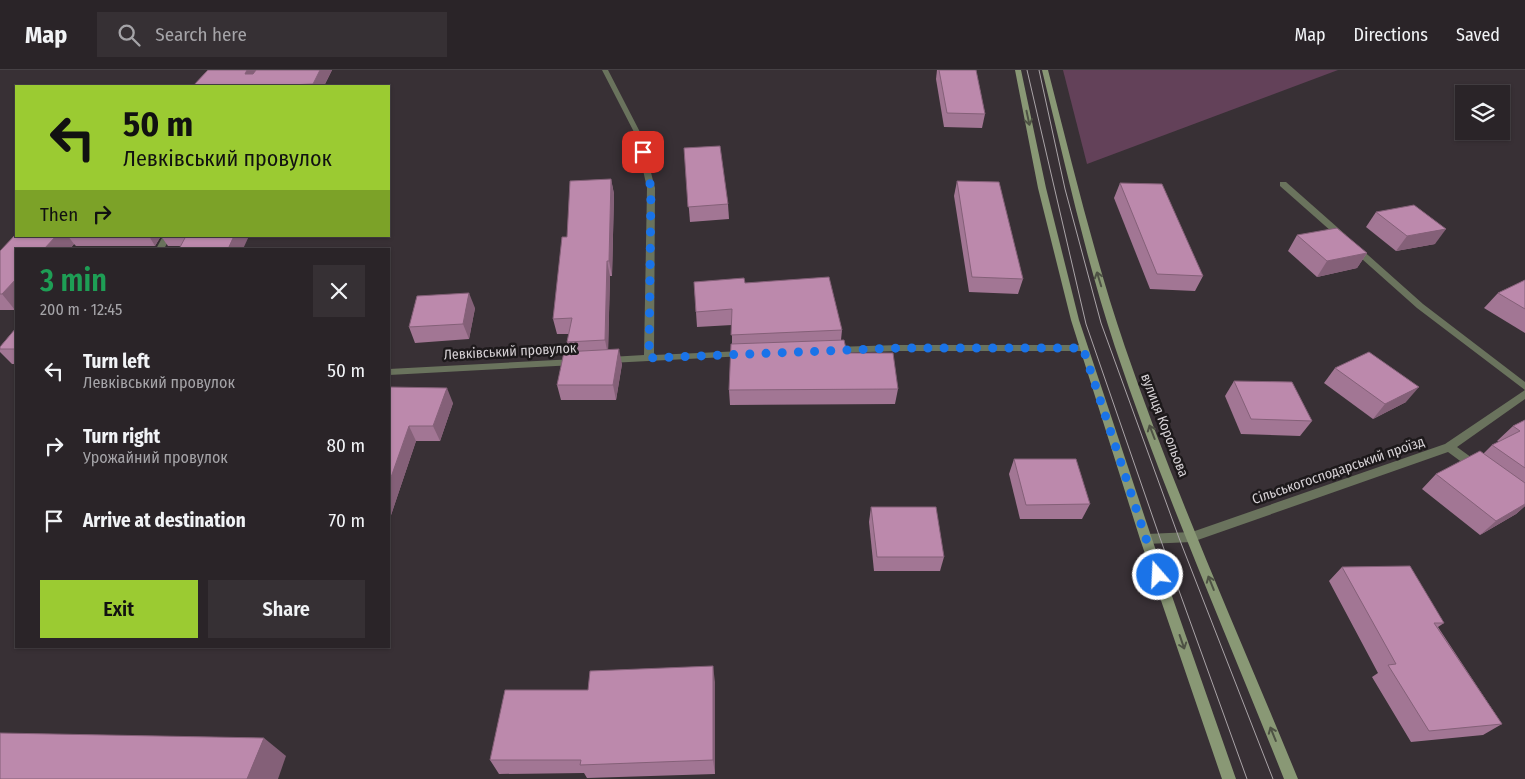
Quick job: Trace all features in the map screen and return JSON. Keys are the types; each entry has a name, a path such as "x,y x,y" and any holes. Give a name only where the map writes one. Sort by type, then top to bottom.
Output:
{"main road":[{"path":"1018,70 1054,238 1083,348 1146,539 1229,779"},
{"name":"вулиця Корольова","path":"1046,70 1092,257 1111,318 1192,537 1291,779"}],"street":[{"path":"605,70 638,134 651,188 649,358"},
{"path":"1283,184 1420,306 1525,387"},
{"path":"829,350 1083,348"},
{"path":"601,360 749,354"},
{"name":"Левківський провулок","path":"390,372 582,361"},
{"name":"Сільськогосподарський проїзд","path":"1146,539 1192,537 1450,447 1525,394"},
{"path":"1450,447 1487,475"}],"shaded area":[{"path":"1063,70 1338,70 1087,164"}],"building":[{"path":"208,70 247,70 245,74 253,74 256,70 320,70 313,84 194,85"},
{"path":"939,70 976,70 985,114 947,113"},
{"path":"720,146 728,204 688,207 684,148"},
{"path":"611,179 605,340 567,342 572,318 553,319 562,237 567,237 570,181"},
{"path":"957,181 999,182 1023,279 972,277"},
{"path":"1120,183 1162,184 1203,276 1157,274"},
{"path":"1414,205 1446,229 1407,236 1376,212"},
{"path":"1337,228 1367,253 1327,261 1297,235"},
{"path":"15,235 15,237 55,237 45,248 15,248 15,280 2,294 0,294 0,251"},
{"path":"185,237 234,237 228,248 180,248"},
{"path":"829,277 842,330 731,335 732,309 696,312 694,282 744,278 745,283"},
{"path":"1525,280 1525,309 1498,293"},
{"path":"469,293 463,324 409,327 417,296"},
{"path":"15,329 15,349 0,349"},
{"path":"844,340 847,353 893,353 898,389 729,390 731,344"},
{"path":"619,349 613,385 557,385 564,352"},
{"path":"1369,352 1419,387 1385,404 1335,368"},
{"path":"1234,381 1292,382 1312,421 1251,419"},
{"path":"390,387 447,388 433,426 409,426 390,480"},
{"path":"1525,420 1525,468 1492,445 1520,431 1513,426"},
{"path":"1480,451 1525,483 1525,504 1496,521 1436,474"},
{"path":"1014,459 1076,459 1090,504 1026,505"},
{"path":"871,507 936,507 944,557 877,557"},
{"path":"1410,566 1444,623 1434,623 1502,724 1429,731 1388,665 1396,664 1342,567"},
{"path":"713,666 713,760 580,765 581,760 490,760 505,690 588,690 590,671"},
{"path":"0,733 264,738 247,779 0,779"}],"tram line":[{"path":"1027,70 1086,324 1160,538 1247,779"},
{"path":"1039,70 1065,189 1101,323 1179,538 1273,779"}],"route":[{"path":"643,152 651,188 649,358 899,348 1083,348 1158,575"}]}
